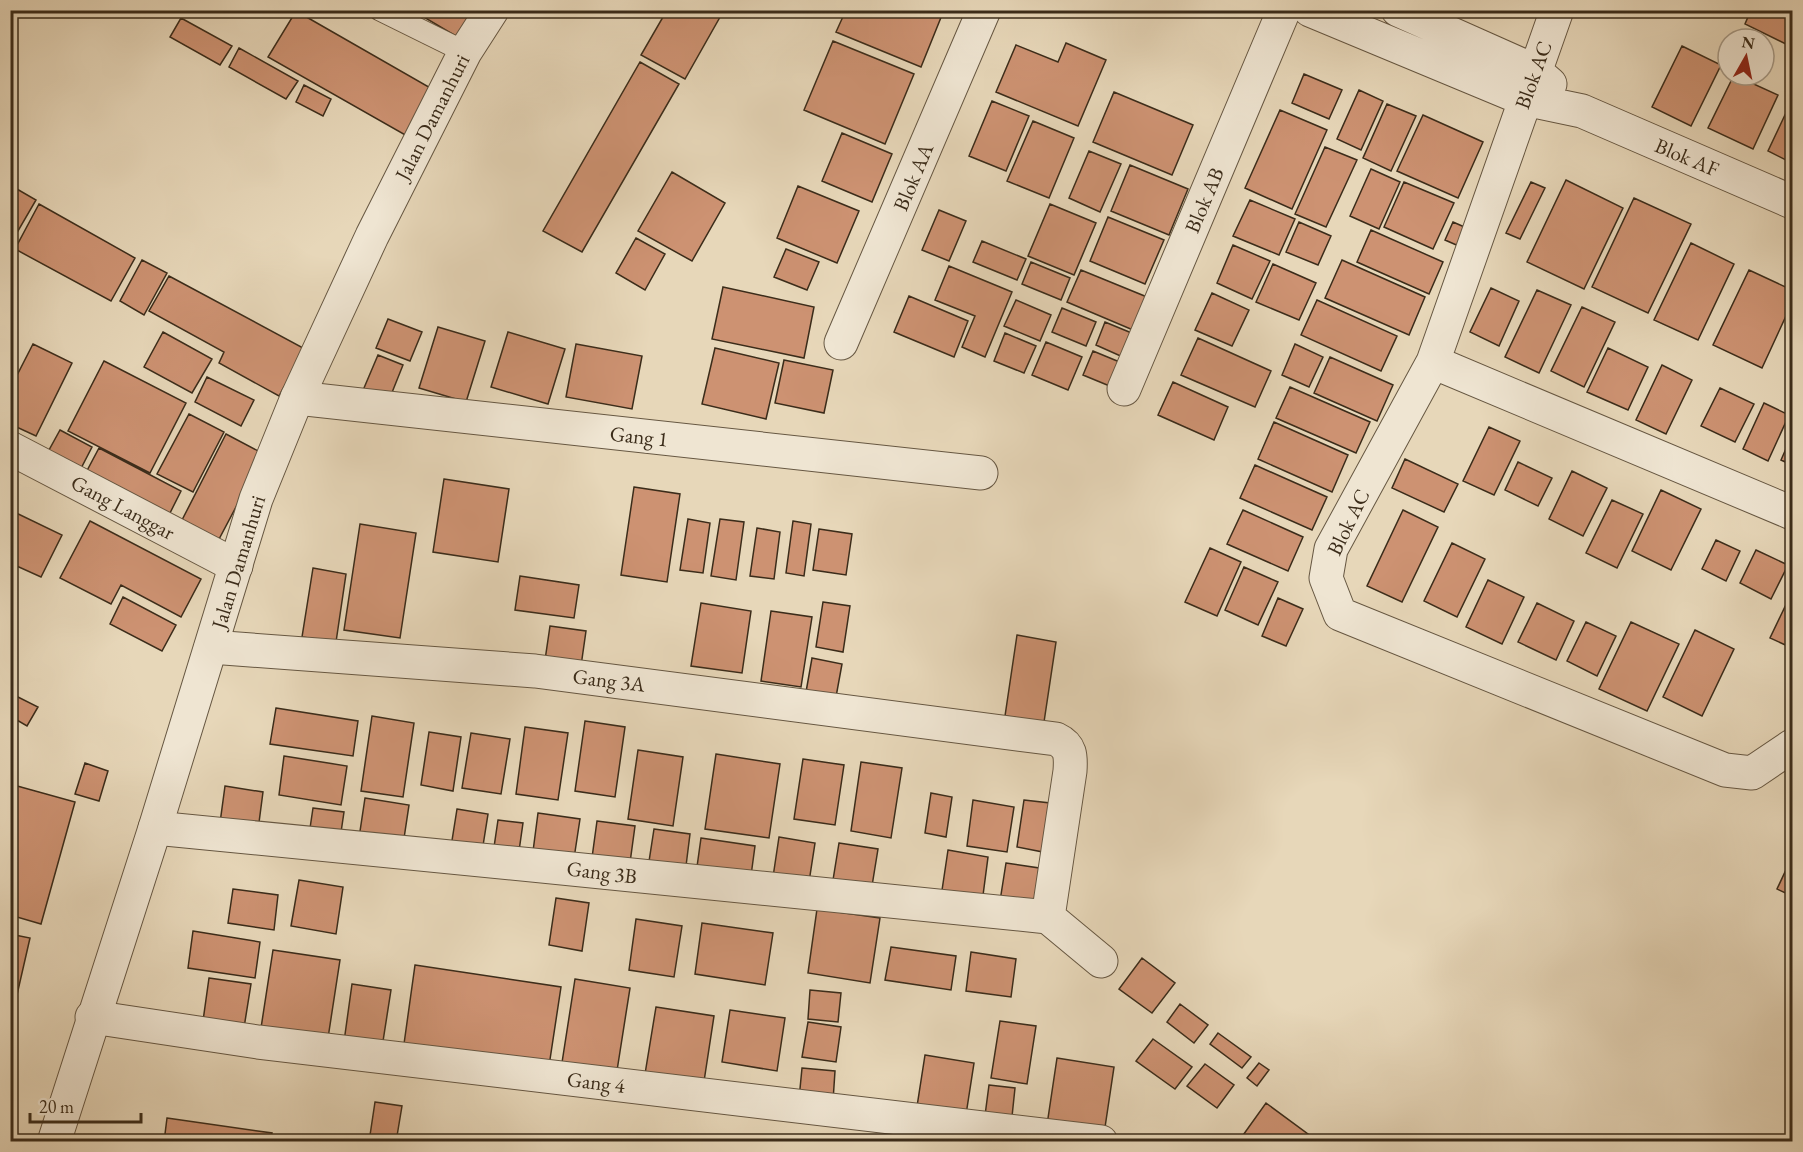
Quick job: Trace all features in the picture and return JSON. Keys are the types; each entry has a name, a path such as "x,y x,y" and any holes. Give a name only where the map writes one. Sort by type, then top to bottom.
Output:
{"street":[{"name":"Jalan Damanhuri","path":"54,1142 92,1017 155,828 256,499 297,398 372,236 465,52 492,10"},
{"name":"Blok AA","path":"841,343 984,10"},
{"name":"Blok AB","path":"1124,389 1284,10"},
{"path":"1311,10 1529,85"},
{"path":"1398,10 1529,85"},
{"name":"Blok AC","path":"1557,10 1433,362 1331,549 1326,578 1341,614 1725,770 1752,773 1792,746"},
{"name":"Blok AF","path":"1529,85 1582,111 1792,202"},
{"path":"1433,362 1792,513"},
{"name":"Gang 1","path":"297,398 981,473"},
{"name":"Gang Langgar","path":"10,447 236,566"},
{"name":"Gang 3A","path":"211,648 535,671 1056,739 1064,743 1071,756 1048,917"},
{"name":"Gang 3B","path":"155,828 424,852 706,884 1048,917"},
{"path":"1048,917 1101,961"},
{"name":"Gang 4","path":"92,1017 258,1042 1101,1142"}],"lane":[{"path":"380,10 465,52"}],"building":[{"path":"412,10 476,10 459,38"},
{"path":"667,10 724,10 685,79 641,55"},
{"path":"846,10 944,10 921,67 836,32"},
{"path":"1751,10 1792,10 1792,47 1776,39 1776,27 1751,27 1745,24"},
{"path":"296,11 434,90 407,136 268,57"},
{"path":"181,18 232,46 220,65 170,37"},
{"path":"833,41 914,74 885,144 804,110"},
{"path":"1066,43 1106,60 1078,126 996,92 1016,45 1058,62"},
{"path":"1682,46 1716,63 1716,75 1691,126 1652,107"},
{"path":"239,48 298,81 286,99 229,67"},
{"path":"640,62 679,84 582,252 543,231"},
{"path":"1304,74 1342,90 1329,119 1292,103"},
{"path":"304,85 331,99 323,116 296,102"},
{"path":"1728,87 1760,87 1778,95 1753,149 1708,128"},
{"path":"1359,90 1383,101 1361,150 1337,139"},
{"path":"1114,92 1193,125 1172,175 1093,142"},
{"path":"1792,100 1792,163 1768,151"},
{"path":"992,101 1029,116 1006,171 969,156"},
{"path":"1387,104 1416,116 1391,171 1363,158"},
{"path":"1280,110 1327,130 1292,209 1245,188"},
{"path":"1423,115 1483,142 1458,198 1397,171"},
{"path":"1033,121 1074,138 1049,198 1007,181"},
{"path":"842,133 892,154 872,202 822,181"},
{"path":"1325,147 1357,160 1326,227 1295,214"},
{"path":"1089,151 1121,164 1100,212 1069,198"},
{"path":"1130,165 1188,189 1169,235 1111,211"},
{"path":"1371,169 1400,182 1379,229 1350,216"},
{"path":"672,172 725,203 692,261 638,231"},
{"path":"1566,180 1623,208 1584,289 1527,262"},
{"path":"1404,182 1454,203 1433,249 1384,227"},
{"path":"1531,182 1545,188 1520,239 1506,233"},
{"path":"10,185 36,200 11,243 10,243"},
{"path":"798,186 859,211 837,263 777,238"},
{"path":"1634,198 1691,224 1648,313 1592,287"},
{"path":"1250,200 1295,219 1279,255 1233,236"},
{"path":"39,204 135,258 111,301 15,249"},
{"path":"1050,204 1096,223 1074,275 1028,256"},
{"path":"939,210 966,221 949,261 922,250"},
{"path":"1108,217 1164,240 1145,284 1090,261"},
{"path":"1299,222 1331,236 1318,265 1286,252"},
{"path":"1453,222 1469,229 1461,247 1445,240"},
{"path":"1371,230 1443,262 1429,294 1357,262"},
{"path":"636,238 665,254 645,290 616,273"},
{"path":"982,241 1026,259 1017,280 973,262"},
{"path":"1691,243 1734,264 1698,340 1654,320"},
{"path":"1233,245 1270,261 1252,299 1217,283"},
{"path":"786,249 819,262 807,290 774,277"},
{"path":"142,260 167,273 144,315 120,301"},
{"path":"1342,260 1425,297 1409,335 1325,298"},
{"path":"1031,262 1070,278 1061,300 1022,284"},
{"path":"1273,264 1316,283 1299,320 1256,302"},
{"path":"949,266 1012,292 985,357 962,347 975,316 935,300"},
{"path":"1081,270 1147,297 1133,330 1067,302"},
{"path":"1749,270 1792,290 1792,303 1762,368 1713,345"},
{"path":"169,276 305,349 279,396 219,363 224,352 149,311"},
{"path":"723,287 814,307 804,358 712,339"},
{"path":"1491,288 1519,301 1499,346 1470,332"},
{"path":"1537,290 1571,305 1539,373 1505,357"},
{"path":"1212,293 1249,310 1232,346 1195,330"},
{"path":"909,296 968,321 954,357 894,332"},
{"path":"1016,300 1051,315 1040,341 1004,326"},
{"path":"1317,300 1397,336 1381,371 1301,335"},
{"path":"1582,307 1615,322 1584,387 1551,371"},
{"path":"1062,308 1096,322 1086,346 1052,332"},
{"path":"388,319 422,332 410,361 376,348"},
{"path":"1105,322 1134,334 1125,358 1096,345"},
{"path":"438,327 485,341 466,402 419,388"},
{"path":"163,332 212,359 192,393 144,367"},
{"path":"508,332 565,349 548,404 491,387"},
{"path":"1005,333 1036,346 1024,373 994,361"},
{"path":"1198,338 1271,371 1255,407 1181,375"},
{"path":"1046,342 1082,357 1068,390 1032,375"},
{"path":"33,344 72,363 36,436 10,424 10,389"},
{"path":"576,344 642,356 632,409 566,397"},
{"path":"1295,344 1323,357 1309,387 1282,375"},
{"path":"715,348 779,363 766,419 702,404"},
{"path":"1608,348 1648,367 1628,410 1587,392"},
{"path":"1093,351 1122,363 1112,387 1083,375"},
{"path":"378,355 403,365 387,405 361,395"},
{"path":"1330,357 1393,385 1377,421 1314,393"},
{"path":"784,360 833,370 824,413 775,403"},
{"path":"104,361 186,403 150,473 68,431"},
{"path":"1662,365 1692,380 1666,434 1636,420"},
{"path":"207,377 254,400 241,426 195,402"},
{"path":"1173,382 1228,407 1214,440 1158,415"},
{"path":"1290,387 1370,422 1356,453 1276,418"},
{"path":"1720,388 1754,404 1735,442 1701,426"},
{"path":"1764,403 1789,415 1768,461 1743,449"},
{"path":"189,414 224,432 193,492 157,474"},
{"path":"1274,422 1348,455 1332,492 1258,459"},
{"path":"1489,427 1520,441 1494,495 1463,481"},
{"path":"60,430 92,447 76,478 43,461"},
{"path":"226,434 264,454 218,541 181,522"},
{"path":"1792,435 1792,465 1781,460"},
{"path":"99,448 181,491 164,525 81,482"},
{"path":"1405,459 1458,484 1444,512 1392,488"},
{"path":"1518,462 1552,478 1538,506 1505,490"},
{"path":"1255,465 1327,497 1312,530 1240,498"},
{"path":"1572,471 1607,488 1583,536 1549,519"},
{"path":"444,479 509,489 498,562 433,552"},
{"path":"634,487 680,494 667,582 621,575"},
{"path":"1661,490 1701,509 1671,570 1632,551"},
{"path":"1612,500 1643,514 1617,568 1586,553"},
{"path":"10,510 62,535 41,577 10,563"},
{"path":"1243,510 1303,537 1288,571 1227,544"},
{"path":"1403,510 1438,527 1402,602 1367,586"},
{"path":"688,519 710,523 703,573 680,570"},
{"path":"720,519 744,522 736,580 711,576"},
{"path":"90,521 201,579 181,617 121,585 111,604 60,578"},
{"path":"793,521 811,524 804,576 786,573"},
{"path":"360,524 416,533 400,638 344,630"},
{"path":"757,528 780,532 774,579 750,576"},
{"path":"819,529 852,534 846,575 813,570"},
{"path":"1716,540 1740,551 1726,581 1702,569"},
{"path":"1452,543 1485,559 1457,617 1424,601"},
{"path":"1210,548 1241,562 1217,616 1185,602"},
{"path":"1756,550 1788,565 1771,599 1740,583"},
{"path":"1244,567 1278,582 1258,625 1225,610"},
{"path":"313,568 346,574 336,642 302,637"},
{"path":"520,576 579,585 574,618 515,610"},
{"path":"1488,580 1524,597 1502,644 1466,627"},
{"path":"1792,592 1792,648 1770,638"},
{"path":"123,597 176,625 162,651 110,624"},
{"path":"1278,598 1303,609 1286,646 1262,636"},
{"path":"823,602 850,606 843,652 816,647"},
{"path":"701,603 751,611 742,673 691,666"},
{"path":"1537,603 1574,621 1556,660 1518,642"},
{"path":"771,611 812,617 801,687 761,681"},
{"path":"1586,622 1616,636 1597,676 1567,661"},
{"path":"1631,622 1679,644 1647,711 1599,689"},
{"path":"550,626 586,631 580,673 544,667"},
{"path":"1695,630 1734,649 1702,716 1663,697"},
{"path":"1017,635 1056,642 1044,722 1005,716"},
{"path":"812,658 842,664 836,697 806,692"},
{"path":"10,693 38,707 27,726 10,716"},
{"path":"276,708 358,721 353,756 270,744"},
{"path":"372,716 414,723 403,797 361,791"},
{"path":"585,721 625,727 615,797 575,791"},
{"path":"525,727 568,733 558,800 516,794"},
{"path":"429,732 461,737 453,791 421,785"},
{"path":"471,733 510,739 501,794 462,788"},
{"path":"638,750 683,757 673,826 628,819"},
{"path":"716,754 780,764 769,838 705,829"},
{"path":"284,756 347,766 341,805 279,795"},
{"path":"803,759 844,765 835,825 794,819"},
{"path":"861,762 902,768 891,838 851,831"},
{"path":"85,763 108,771 99,801 75,794"},
{"path":"10,784 75,802 41,924 10,915"},
{"path":"225,786 263,792 258,830 220,823"},
{"path":"931,793 952,797 946,837 925,833"},
{"path":"365,798 409,805 403,845 359,838"},
{"path":"973,800 1014,807 1007,852 967,846"},
{"path":"1024,800 1050,803 1043,852 1017,847"},
{"path":"313,808 344,812 340,839 309,835"},
{"path":"457,809 488,814 482,852 451,847"},
{"path":"538,813 580,819 573,865 532,859"},
{"path":"498,820 523,823 518,858 493,854"},
{"path":"597,821 635,826 629,870 591,865"},
{"path":"654,829 690,834 685,874 648,868"},
{"path":"779,837 815,843 809,882 773,877"},
{"path":"701,838 755,846 750,883 696,874"},
{"path":"839,843 878,849 872,886 833,880"},
{"path":"948,850 988,857 982,903 941,897"},
{"path":"1792,857 1792,896 1777,889"},
{"path":"1006,863 1039,868 1034,906 1000,901"},
{"path":"299,880 343,887 336,934 291,926"},
{"path":"233,889 278,895 274,930 228,923"},
{"path":"556,898 589,903 582,951 549,945"},
{"path":"817,909 880,918 870,983 808,973"},
{"path":"636,919 682,926 674,977 629,970"},
{"path":"702,923 773,933 765,985 695,974"},
{"path":"193,931 260,942 255,978 188,968"},
{"path":"10,934 30,938 11,1021 10,1021"},
{"path":"891,947 956,956 951,990 885,980"},
{"path":"273,950 340,960 328,1038 261,1028"},
{"path":"971,952 1016,959 1011,997 966,991"},
{"path":"1142,958 1175,983 1152,1013 1119,989"},
{"path":"415,965 561,987 549,1066 404,1044"},
{"path":"209,978 251,984 243,1034 202,1028"},
{"path":"575,979 630,988 616,1077 561,1069"},
{"path":"352,984 391,990 381,1054 343,1049"},
{"path":"810,990 841,993 838,1022 808,1019"},
{"path":"1180,1004 1208,1025 1194,1043 1167,1022"},
{"path":"656,1007 714,1016 703,1088 644,1080"},
{"path":"730,1010 785,1018 777,1071 722,1062"},
{"path":"1000,1021 1036,1026 1027,1084 991,1078"},
{"path":"808,1022 841,1027 836,1062 802,1057"},
{"path":"1218,1033 1251,1057 1242,1068 1210,1044"},
{"path":"1153,1039 1192,1067 1175,1089 1136,1061"},
{"path":"925,1055 974,1063 965,1121 916,1113"},
{"path":"1057,1058 1114,1067 1104,1134 1047,1125"},
{"path":"1259,1063 1269,1070 1257,1086 1247,1078"},
{"path":"1205,1064 1234,1085 1217,1108 1187,1086"},
{"path":"802,1068 835,1071 833,1101 799,1099"},
{"path":"989,1085 1015,1088 1011,1126 984,1123"},
{"path":"375,1102 402,1106 396,1142 369,1142"},
{"path":"1266,1103 1312,1137 1309,1142 1245,1142 1241,1138"},
{"path":"167,1118 272,1133 270,1142 164,1142"}]}
